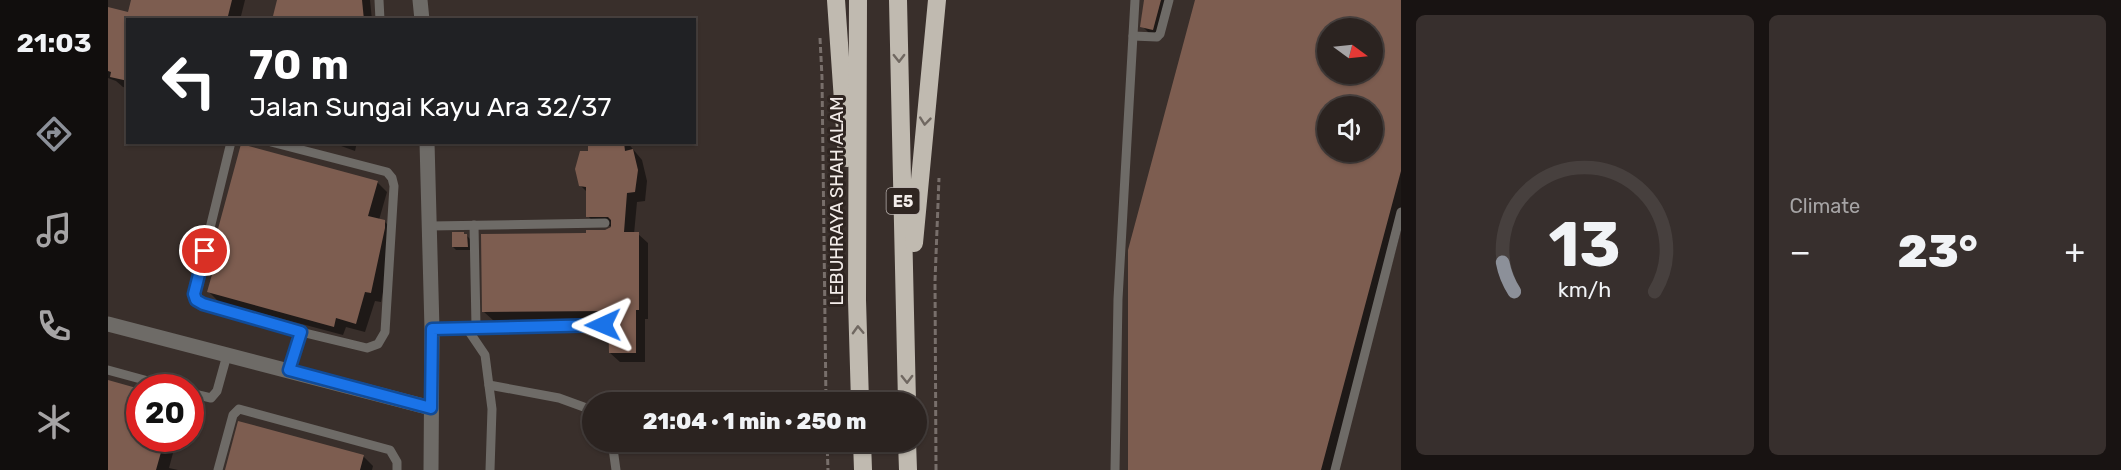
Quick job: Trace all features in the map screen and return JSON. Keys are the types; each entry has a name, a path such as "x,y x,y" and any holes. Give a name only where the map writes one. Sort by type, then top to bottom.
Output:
{"highway":[{"path":"836,0 857,300"},
{"name":"LEBUHRAYA SHAH ALAM","path":"858,0 857,300 860,392"},
{"name":"E5","path":"898,0 907,392"},
{"path":"906,346 917,204 938,0"},
{"path":"862,452 863,470"},
{"path":"908,452 908,470"}],"street":[{"path":"420,0 422,18"},
{"path":"427,144 432,329 432,470"},
{"path":"108,324 431,408"}],"lane":[{"path":"379,0 380,18"},
{"path":"1115,470 1118,299 1135,0"},
{"path":"1133,36 1157,37 1160,34 1169,0"},
{"path":"231,144 194,294 196,300 301,332 367,348 378,344 386,332 393,178 387,172 279,144"},
{"path":"1335,470 1401,212"},
{"path":"430,226 604,223"},
{"path":"474,225 471,327 485,355 489,385 492,409 490,470"},
{"path":"432,329 603,325"},
{"path":"289,370 301,332"},
{"path":"204,396 211,398 217,391 227,355"},
{"path":"108,370 126,375"},
{"path":"489,385 559,398 582,406"},
{"path":"218,470 233,415 239,409 390,450 397,462 397,470"},
{"path":"614,452 616,470"}],"path":[{"path":"820,31 826,392"},
{"path":"936,470 935,281 939,177"},
{"path":"827,452 828,470"}],"building":[{"path":"131,0 232,0 228,18 126,18 126,81 110,77 111,72 108,71 108,7 128,12"},
{"path":"277,0 362,0 364,18 272,18"},
{"path":"1144,0 1161,0 1153,30 1140,27"},
{"path":"1195,0 1401,0 1401,171 1321,470 1128,470 1128,250"},
{"path":"241,144 378,181 368,216 385,220 385,228 371,293 365,292 356,324 336,318 334,327 207,292 215,264 209,262"},
{"path":"588,144 624,144 625,151 633,149 638,170 635,192 627,193 624,232 639,232 639,310 636,310 636,353 609,353 608,311 482,312 481,234 586,233 586,230 605,230 611,227 611,220 608,217 586,217 586,187 579,186 575,169 580,151 588,151"},
{"path":"452,232 467,234 468,247 452,247"},
{"path":"108,380 126,385 126,452 161,452 156,470 108,470"},
{"path":"238,421 364,455 360,470 225,470"}],"route":[{"path":"205,251 194,294 196,300 301,332 289,370 431,408 432,329 476,326 603,325"}]}
